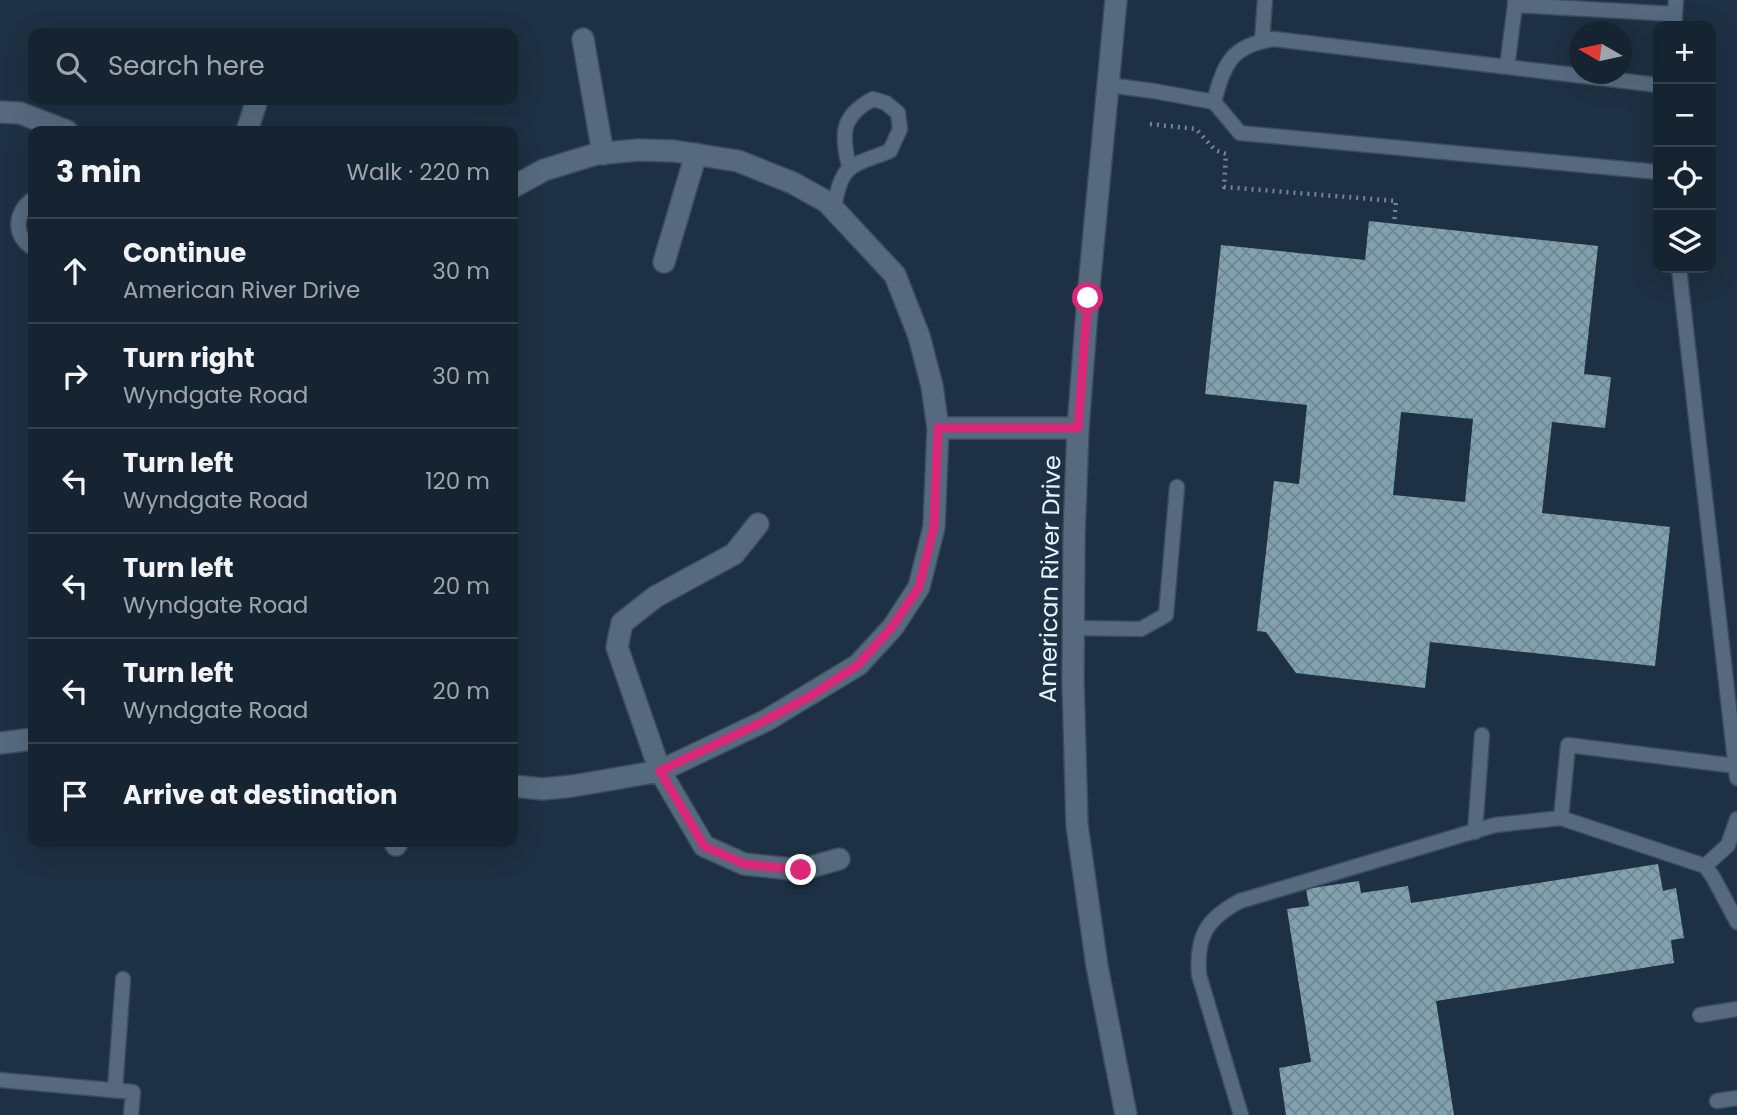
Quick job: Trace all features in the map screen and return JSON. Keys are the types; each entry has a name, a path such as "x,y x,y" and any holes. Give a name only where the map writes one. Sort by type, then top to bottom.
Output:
{"street":[{"name":"American River Drive","path":"1116,0 1078,428 1073,628 1077,825 1097,966 1126,1115"},
{"path":"583,39 603,154"},
{"path":"249,126 255,105"},
{"path":"0,112 20,113 48,126"},
{"path":"518,185 570,161 638,150 696,154 738,161 793,183 834,209 895,275 919,336 932,386 938,428 934,527 919,587 892,627 858,665 812,695 766,720 660,771 573,786 543,789 518,786"},
{"path":"664,262 696,154"},
{"path":"938,428 1078,428"},
{"path":"758,524 734,554 655,597 622,623 617,647 660,771 704,846 744,864 801,870 839,859"},
{"path":"0,743 28,740"}],"lane":[{"path":"1262,41 1265,0"},
{"path":"1507,67 1515,3 1594,5 1675,13"},
{"path":"1214,102 1227,64 1236,53 1253,42 1274,39 1653,84"},
{"path":"1108,85 1214,102 1240,133 1653,172"},
{"path":"834,209 837,187 849,166 890,150 900,129 898,113 887,103 873,99 859,107 847,121 843,143 849,166"},
{"path":"28,204 20,212 18,220 22,238 28,243"},
{"path":"1680,273 1737,778"},
{"path":"1073,628 1141,629 1166,615 1177,487"},
{"path":"1475,832 1482,735"},
{"path":"1561,818 1568,745 1736,766"},
{"path":"1241,1115 1199,975 1197,957 1209,922 1220,911 1240,901 1495,825 1561,818 1705,866 1737,922"},
{"path":"1705,866 1728,845 1737,819"},
{"path":"115,1090 123,979"},
{"path":"1700,1015 1737,1009"},
{"path":"0,1080 133,1092 131,1115"},
{"path":"1717,1101 1737,1098"}],"path":[{"path":"1150,124 1196,129 1215,150 1226,154 1224,187 1396,201 1394,224"}],"building":[{"path":"1369,221 1598,246 1584,374 1611,377 1605,428 1552,422 1542,513 1670,527 1655,666 1430,642 1425,688 1296,673 1266,632 1257,631 1274,481 1299,484 1307,405 1205,394 1221,245 1365,260","holes":["1401,412 1473,419 1465,502 1393,495"]},
{"path":"1658,864 1663,891 1676,888 1684,938 1671,940 1674,963 1436,1001 1454,1115 1286,1115 1279,1068 1311,1062 1287,909 1309,906 1306,889 1359,881 1361,893 1408,886 1411,903"}],"route":[{"path":"801,870 744,864 704,846 660,771 812,695 858,665 892,627 919,587 934,527 938,428 1078,428 1088,298"}]}
